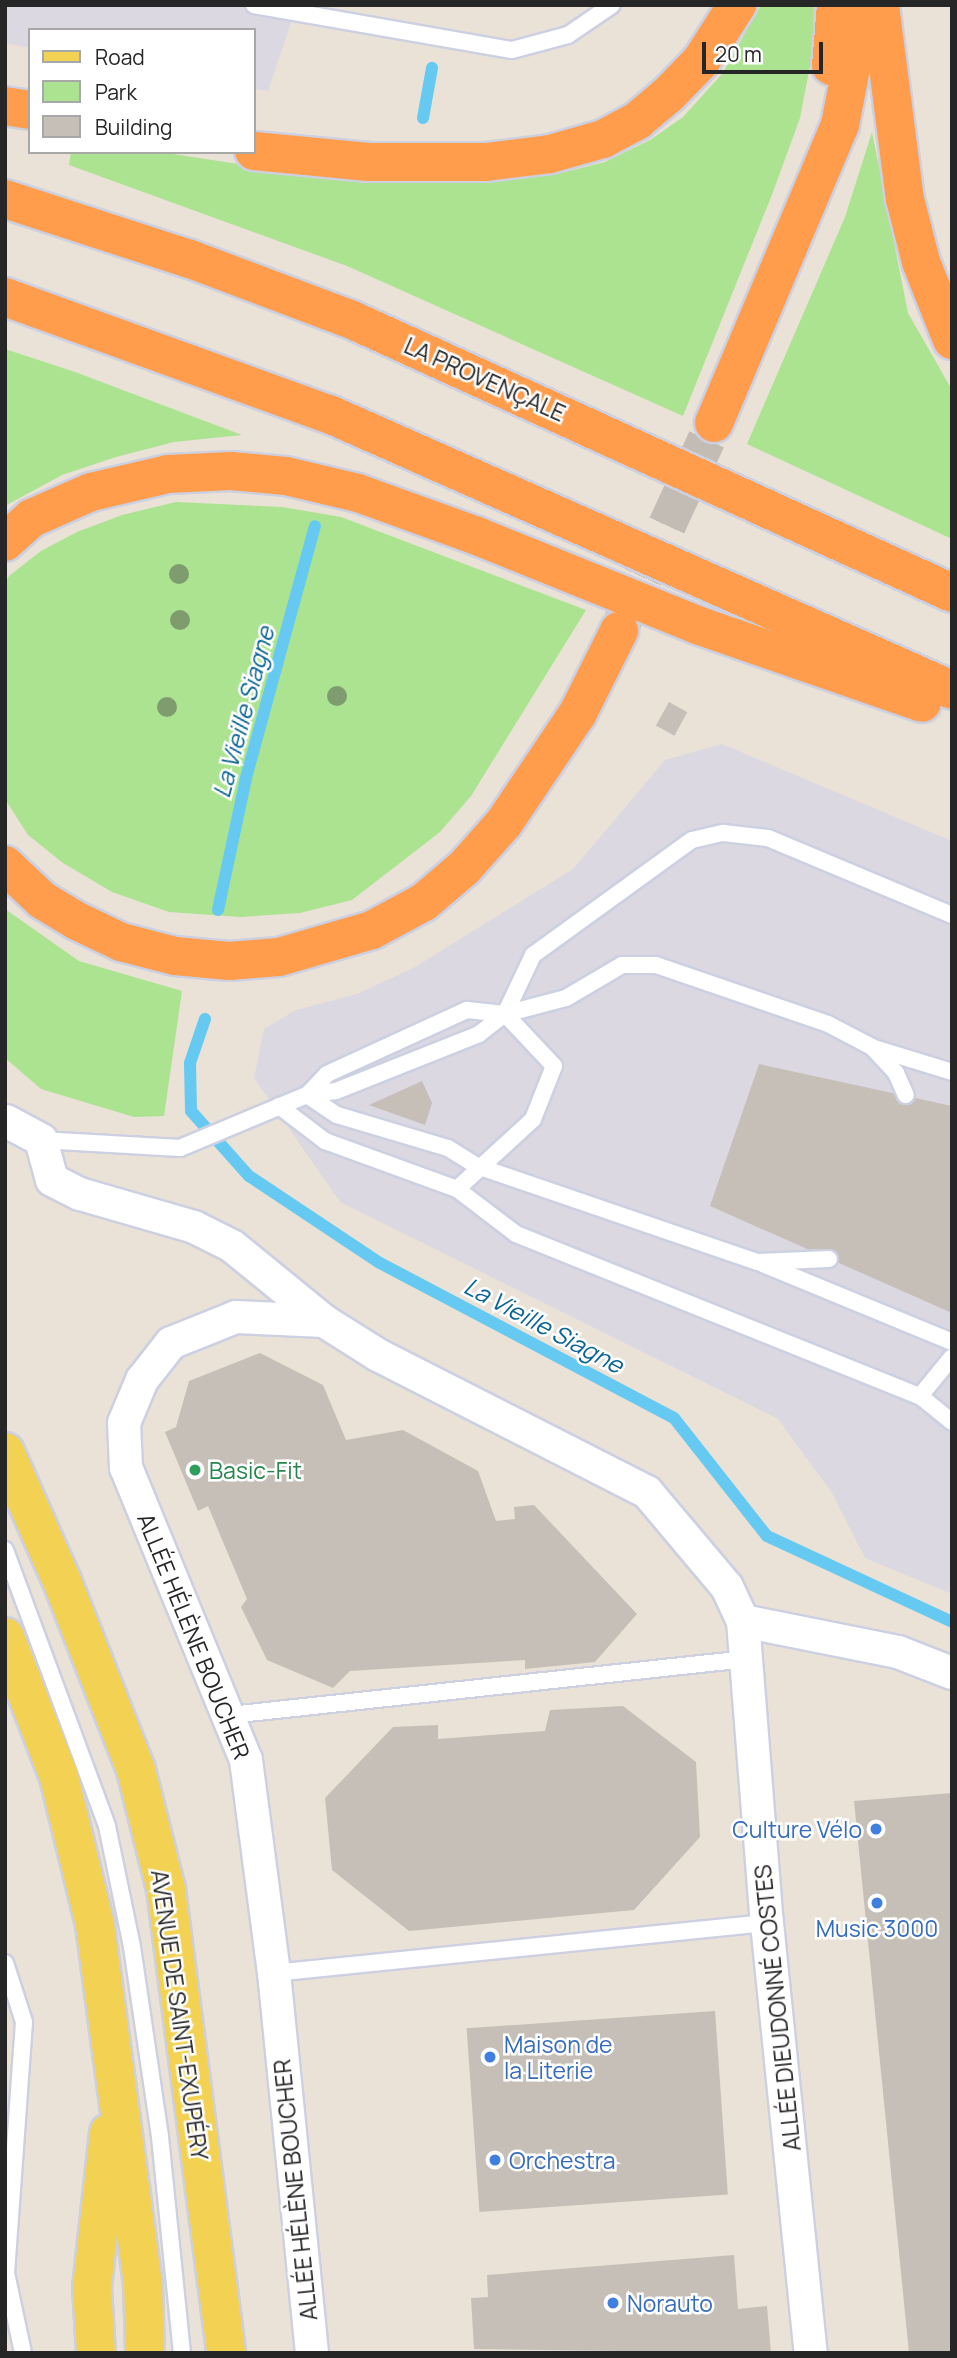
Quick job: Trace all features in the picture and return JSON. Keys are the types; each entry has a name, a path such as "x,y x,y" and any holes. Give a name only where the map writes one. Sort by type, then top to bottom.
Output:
{"highway":[{"path":"256,151 306,159 451,163 550,154 603,139 638,120 669,94 701,61 737,5"},
{"path":"799,229 827,91 836,5"},
{"path":"714,423 799,229 840,125 863,5"},
{"path":"880,5 905,199 920,262 952,340"},
{"path":"5,106 28,110"},
{"name":"LA PROVENÇALE","path":"5,199 190,259 350,318 952,593"},
{"path":"5,297 329,414 952,690"},
{"path":"5,542 32,518 91,492 168,474 231,471 286,476 406,510 697,625 952,713"},
{"path":"5,865 42,900 77,921 121,942 175,956 229,961 279,957 372,930 424,902 464,868 504,823 578,713 619,631"}],"main road":[{"name":"AVENUE DE SAINT-EXUPÉRY","path":"5,1451 62,1581 136,1770 166,1889 226,2353"},
{"path":"5,1637 59,1777 79,1848 111,2031 143,2284 145,2353"},
{"path":"96,2353 92,2287 116,2086"},
{"path":"215,2282 243,2353"}],"street":[{"path":"5,1121 41,1140"},
{"name":"ALLÉE HÉLÈNE BOUCHER","path":"41,1140 52,1180 80,1194 194,1227 232,1246 324,1321 378,1354 647,1492 727,1587 743,1621"},
{"name":"ALLÉE HÉLÈNE BOUCHER","path":"312,2353 274,1973 246,1760 230,1715 126,1468 124,1423 142,1380 171,1343 236,1317 324,1321"},
{"path":"743,1621 898,1652 952,1673"},
{"name":"ALLÉE DIEUDONNÉ COSTES","path":"743,1621 767,1923 811,2353"}],"lane":[{"path":"254,5 512,50 568,35 612,5"},
{"path":"41,1140 180,1148 307,1095 336,1091 479,1034 505,1014 533,955 692,840 723,833 768,838 952,915"},
{"path":"307,1095 327,1074 467,1010 505,1014 565,998 622,965 656,965 828,1024 872,1047 952,1072"},
{"path":"457,1189 477,1166 533,1119 554,1066 505,1014"},
{"path":"872,1047 896,1073 906,1095"},
{"path":"307,1095 337,1115 448,1148 477,1166 758,1262 952,1342"},
{"path":"279,1107 325,1141 457,1189 516,1234 920,1396 952,1422"},
{"path":"758,1262 830,1259"},
{"path":"920,1396 952,1357"},
{"path":"5,1550 107,1826 132,1947 156,2110 182,2353"},
{"path":"230,1715 746,1659"},
{"path":"274,1973 767,1923"},
{"path":"5,1962 24,2022 5,2273 23,2353"}],"shaded area":[{"path":"5,5 297,5 268,91 256,89 256,28 28,28 28,48 5,43"},
{"path":"722,744 952,841 952,1594 865,1558 832,1493 778,1419 340,1202 254,1078 264,1029 296,1010 357,994 415,967 573,869 665,760"}],"green space":[{"path":"761,5 814,5 813,50 800,118 683,416 347,266 69,165 71,154 173,154 343,180 441,183 561,173 605,162 650,140 683,117 722,74"},
{"path":"872,132 908,313 952,390 952,539 747,444 845,217"},
{"path":"5,349 75,372 242,435 174,442 116,457 62,475 5,506"},
{"path":"176,502 282,507 341,517 586,610 471,796 440,832 352,900 300,913 241,917 169,912 112,892 63,863 28,835 5,799 5,583 9,576 41,551 77,532 122,515"},
{"path":"5,909 79,961 182,991 164,1116 134,1117 41,1089 5,1058"}],"building":[{"path":"669,702 687,712 674,736 656,726"},
{"path":"759,1064 952,1106 952,1313 710,1206"},
{"path":"422,1081 432,1103 425,1125 369,1105"},
{"path":"260,1353 323,1385 346,1440 403,1430 478,1471 496,1521 515,1519 514,1507 534,1505 637,1614 595,1662 525,1669 525,1660 350,1671 333,1688 267,1660 241,1607 247,1599 208,1506 198,1511 165,1432 176,1427 189,1381"},
{"path":"623,1706 696,1762 700,1837 634,1910 409,1931 332,1870 325,1798 393,1727 438,1725 438,1739 545,1731 550,1710"},
{"path":"952,1793 952,2353 909,2353 854,1801"},
{"path":"715,2011 728,2195 479,2212 467,2028"},
{"name":"Norauto","path":"734,2255 738,2309 767,2306 771,2353 474,2349 471,2298 488,2297 487,2275"}],"waterway":[{"name":"La Vieille Siagne","path":"423,118 432,68"},
{"name":"La Vieille Siagne","path":"218,910 246,778 315,526"},
{"name":"La Vieille Siagne","path":"205,1019 190,1063 191,1111 249,1176 380,1263 674,1418 767,1536 952,1622"}],"tunnel":[{"path":"619,629 714,423"}],"place":[{"name":"Basic-Fit","path":"195,1470"},
{"name":"Culture Vélo","path":"876,1829"},
{"name":"Music 3000","path":"877,1903"},
{"name":"Maison de la Literie","path":"490,2057"},
{"name":"Orchestra","path":"495,2160"},
{"name":"Norauto","path":"613,2303"}]}
